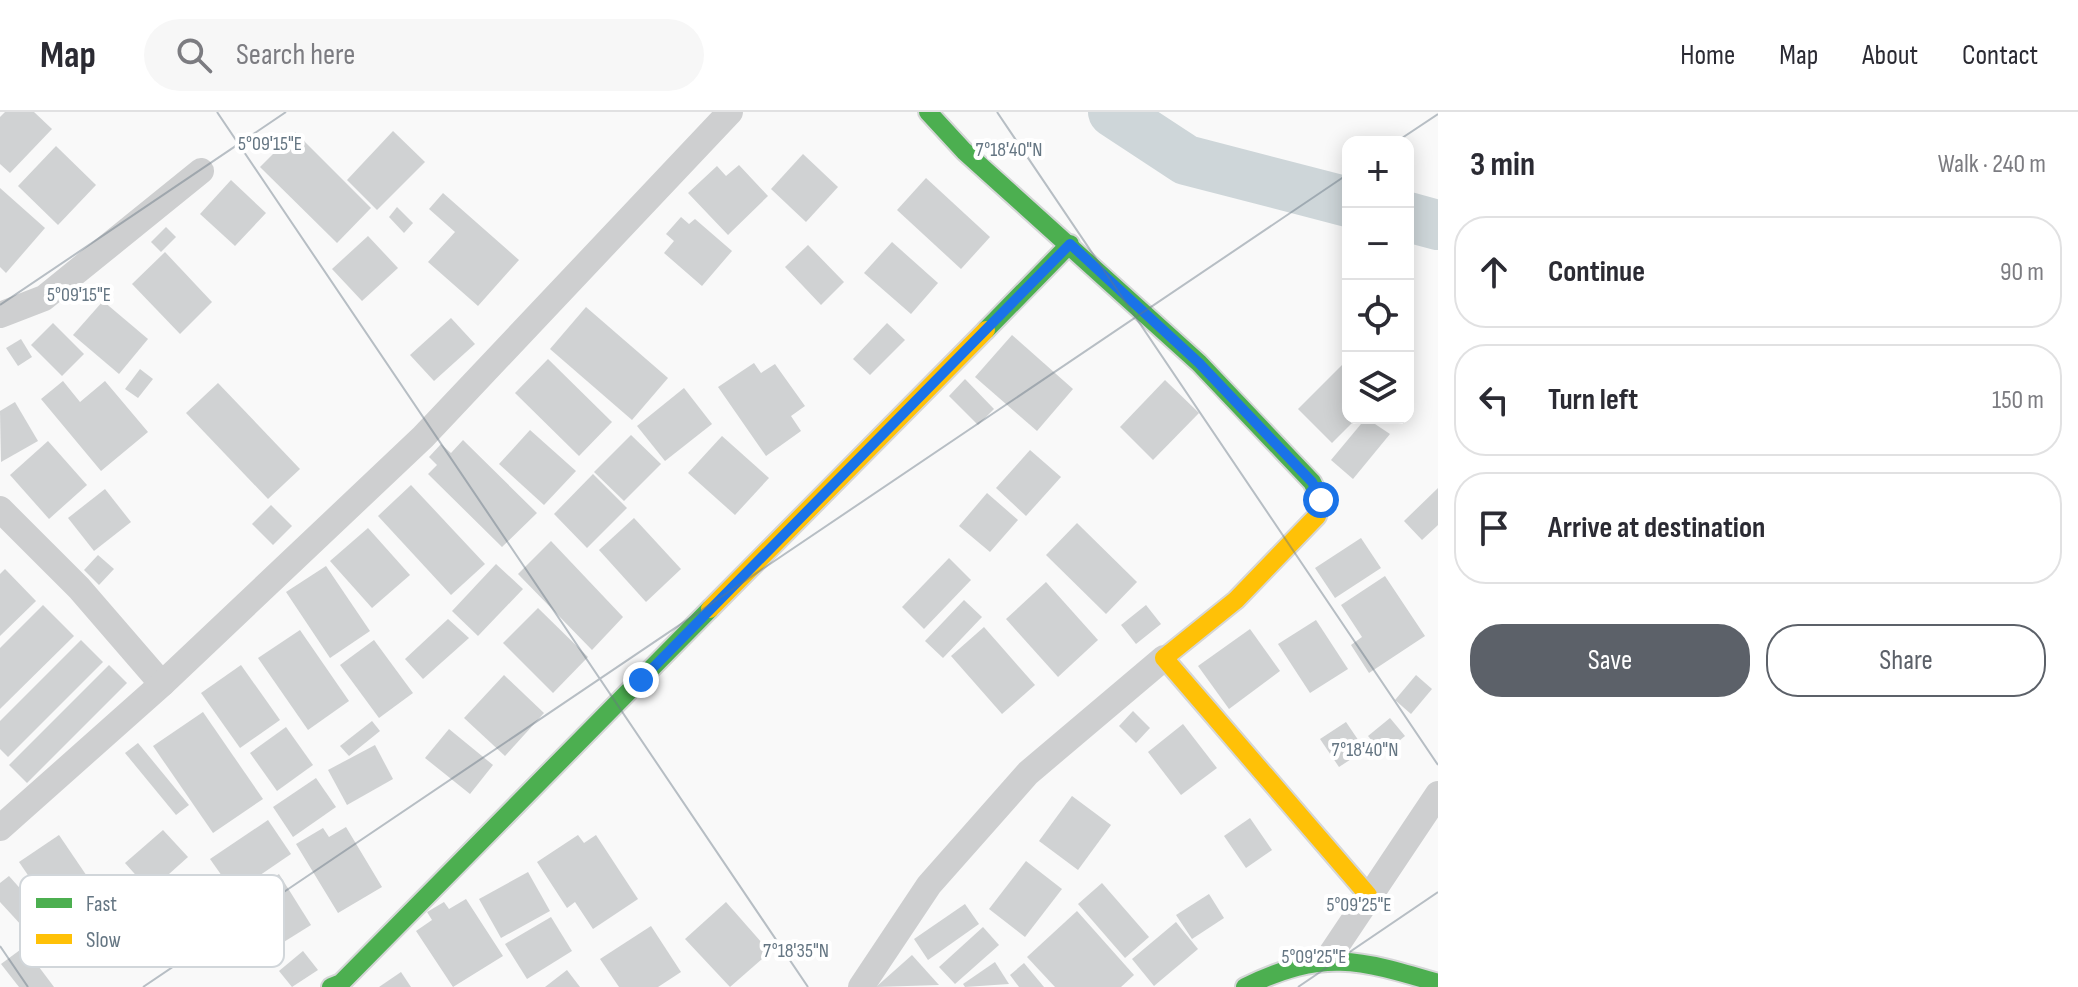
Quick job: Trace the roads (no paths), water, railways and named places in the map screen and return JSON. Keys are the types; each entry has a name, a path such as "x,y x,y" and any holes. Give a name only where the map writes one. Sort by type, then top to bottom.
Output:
{"street":[{"path":"0,828 162,684 423,437 730,112"},
{"path":"861,987 929,885 1028,773 1236,600 1317,516 1321,500 1312,482 1199,363 964,151 928,112"},
{"path":"0,315 44,298 201,171"},
{"path":"331,987 341,983 363,961 1070,244"},
{"path":"0,509 79,588 162,684"},
{"path":"1164,658 1368,895"},
{"path":"1327,960 1438,794"},
{"path":"1245,987 1289,966 1327,960 1386,967 1438,983"}],"waterway":[{"path":"1113,112 1186,160 1342,200"},
{"path":"1414,219 1438,225"}]}
